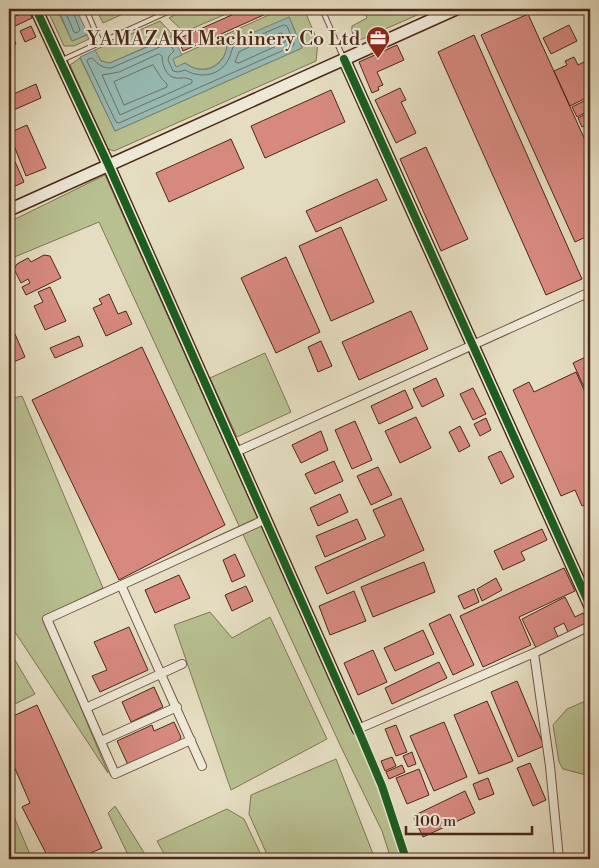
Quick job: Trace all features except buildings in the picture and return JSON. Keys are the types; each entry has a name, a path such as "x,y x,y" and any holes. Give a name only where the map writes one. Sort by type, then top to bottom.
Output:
{"street":[{"path":"36,9 108,164 358,729 382,786 406,859"},
{"path":"9,210 456,9"},
{"path":"344,59 590,606"},
{"path":"236,452 590,292"},
{"path":"191,740 115,774 47,619 266,519"},
{"path":"121,585 202,766"},
{"path":"358,729 534,653 590,626"},
{"path":"534,653 550,766 559,859"},
{"path":"86,708 182,664"},
{"path":"101,741 177,708"}],"lane":[{"path":"86,9 100,42"},
{"path":"60,61 174,9"},
{"path":"322,9 344,59"}],"green space":[{"path":"47,9 57,9 72,41 87,35 89,39 74,46 64,46"},
{"path":"96,9 134,9 103,23"},
{"path":"187,9 224,9 226,14 184,32 169,18"},
{"path":"282,9 304,9 318,42 316,61 114,151 108,149 70,65 80,58 115,131 302,48 289,17 226,52 223,58 214,66 197,69 185,63 176,68 172,59"},
{"path":"363,9 431,9 360,40 353,35 352,26 367,18"},
{"path":"160,21 173,35 110,63 102,61 97,55 95,50"},
{"path":"105,175 258,519 366,747 403,859 391,859 382,831 341,747 99,222 12,258 9,250 9,222"},
{"path":"265,353 291,412 237,437 210,378"},
{"path":"22,396 103,588 43,617 108,773 9,623 9,399"},
{"path":"210,612 232,638 270,617 327,739 231,790 174,625"},
{"path":"9,650 35,694 9,707"},
{"path":"590,699 590,776 563,769 559,762 553,725 567,709"},
{"path":"336,759 375,859 269,859 249,814 251,795"},
{"path":"9,805 32,859 9,859"},
{"path":"115,806 148,859 130,859 108,813"},
{"path":"227,809 244,819 263,859 167,859 157,841"}],"water":[{"path":"58,9 76,9 88,34 72,41"},
{"path":"289,17 302,48 115,131 80,57 95,50 101,61 110,63 173,36 182,55 173,59 176,67 185,63 199,69 206,69 218,64 223,59 227,44"}],"cycle path":[{"path":"36,9 108,164 358,729 382,786 406,859"},
{"path":"344,59 590,606"}],"place":[{"name":"YAMAZAKI Machinery Co Ltd","path":"378,59"}]}
